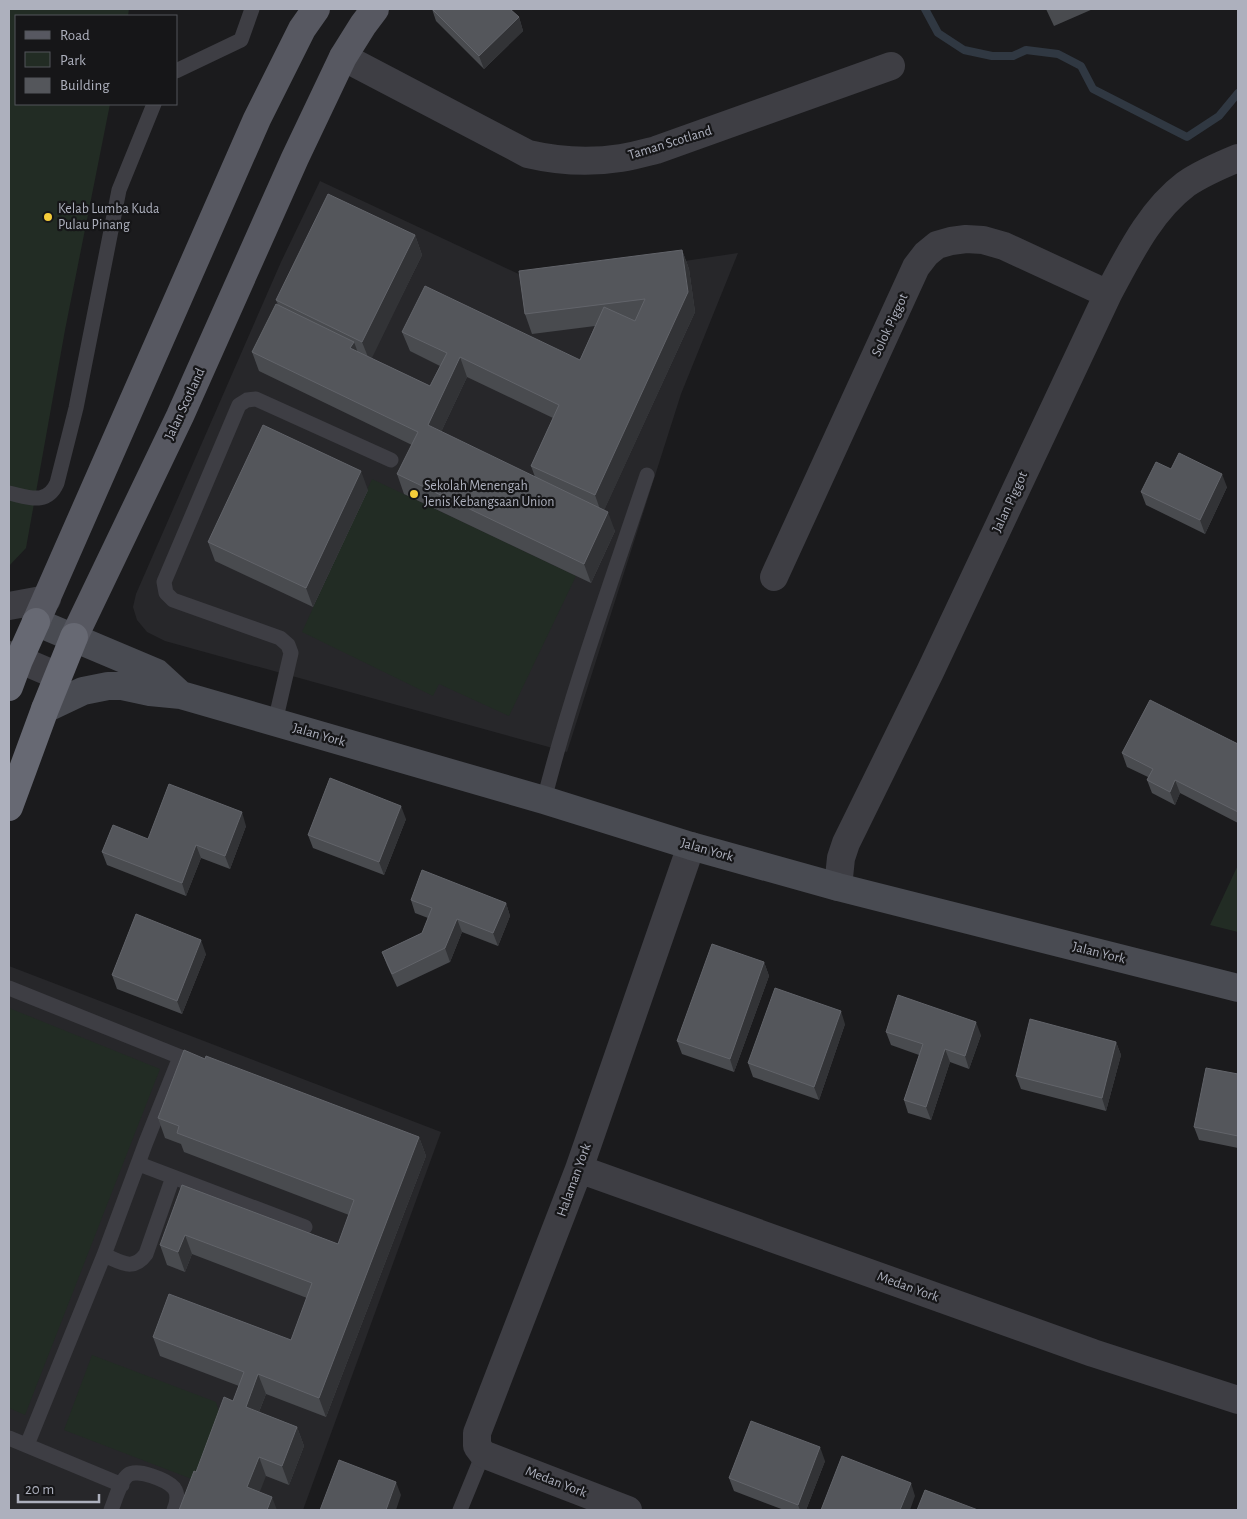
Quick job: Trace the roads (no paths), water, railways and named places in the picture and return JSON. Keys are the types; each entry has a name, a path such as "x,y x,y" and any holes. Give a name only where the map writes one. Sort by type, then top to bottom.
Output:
{"highway":[{"path":"9,687 14,658 42,610"},
{"name":"Jalan Scotland","path":"9,807 74,637"}],"main road":[{"path":"42,610 257,119 302,29 316,9"},
{"name":"Jalan Scotland","path":"74,637 180,416 295,158 343,57 375,9"}],"street":[{"name":"Taman Scotland","path":"343,57 528,154 552,160 577,161 621,158 656,150 891,66"},
{"name":"Jalan Piggot","path":"838,887 841,858 846,842 947,636 1108,294 1134,246 1160,208 1186,184 1220,165 1238,158"},
{"name":"Solok Piggot","path":"774,577 916,267 926,254 937,245 951,241 966,239 983,240 1004,246 1108,294"},
{"path":"9,606 42,610"},
{"name":"Jalan York","path":"42,610 74,637 157,673 181,695"},
{"path":"14,658 58,676"},
{"name":"Jalan York","path":"45,709 84,692 108,686 122,686 150,692 181,695 544,800 691,846 838,887 1238,988"},
{"name":"Halaman York","path":"483,1454 477,1446 477,1433 579,1169 691,846"},
{"name":"Medan York","path":"579,1169 1093,1353 1238,1400"},
{"name":"Medan York","path":"483,1454 628,1510"}],"lane":[{"path":"178,70 241,40 252,9"},
{"path":"9,494 35,499 42,498 49,495 57,483 76,408 119,190 154,105"},
{"path":"275,722 291,653 288,645 280,638 173,600 166,593 164,582 239,405 247,400 256,399 392,460"},
{"path":"544,800 563,731 646,475"},
{"path":"9,988 198,1064"},
{"path":"27,1445 104,1256 149,1133 180,1057"},
{"path":"138,1164 305,1227"},
{"path":"104,1256 125,1264 133,1265 141,1261 146,1254 173,1177"},
{"path":"9,1438 122,1484"},
{"path":"460,1510 483,1454"},
{"path":"111,1510 122,1484 128,1476 136,1472 144,1473 174,1488 177,1496 174,1510"}],"waterway":[{"path":"925,9 938,33 964,50 992,56 1013,56 1026,50 1058,54 1081,66 1093,89 1187,137 1219,116 1238,93"}],"place":[{"name":"Kelab Lumba Kuda Pulau Pinang","path":"48,217"},
{"name":"Sekolah Menengah Jenis Kebangsaan Union","path":"414,494"}]}
